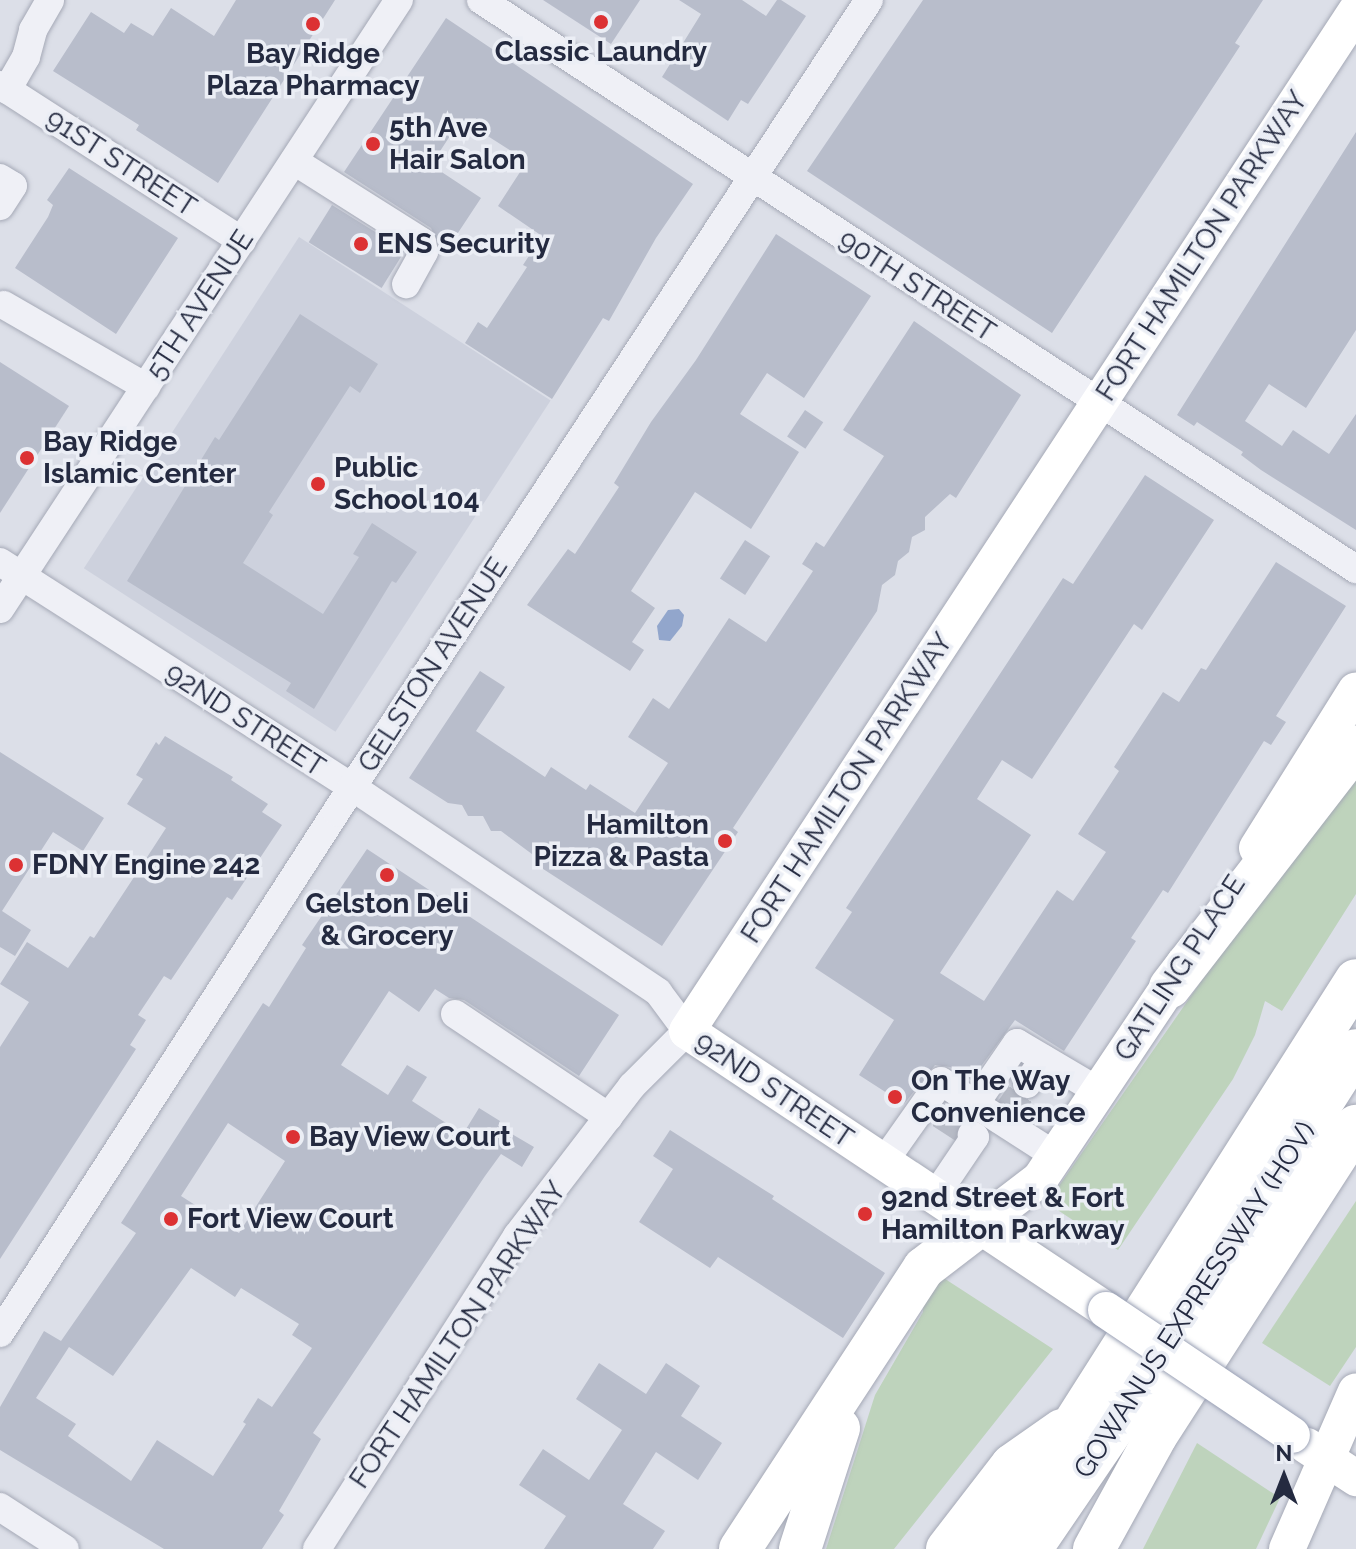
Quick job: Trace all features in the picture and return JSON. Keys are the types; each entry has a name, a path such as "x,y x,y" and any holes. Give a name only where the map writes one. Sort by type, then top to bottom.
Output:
{"highway":[{"path":"1170,987 1356,746"},
{"path":"994,1549 1356,980"},
{"name":"GOWANUS EXPRESSWAY (HOV)","path":"1031,1549 1140,1388 1356,1050"},
{"path":"1078,1549 1156,1436 1356,1126"},
{"path":"740,1549 924,1268 980,1225"},
{"path":"800,1549 858,1373"},
{"path":"947,1549 1012,1465 1079,1418"},
{"path":"1094,1549 1156,1436"}],"main road":[{"name":"FORT HAMILTON PARKWAY","path":"687,1031 1356,11"},
{"name":"GATLING PLACE","path":"980,1225 1040,1179 1170,987 1356,690"},
{"name":"92ND STREET","path":"687,1031 883,1163 1025,1253 1356,1478"},
{"path":"1287,1549 1356,1391"}],"street":[{"path":"3,88 50,0"},
{"name":"5TH AVENUE","path":"0,609 11,569 146,387 399,0"},
{"name":"90TH STREET","path":"481,0 1356,569"},
{"name":"GELSTON AVENUE","path":"0,1333 352,787 869,0"},
{"name":"91ST STREET","path":"3,88 242,241"},
{"path":"294,161 422,242 424,252 406,284"},
{"path":"0,178 13,186 0,206"},
{"path":"4,305 146,387"},
{"name":"92ND STREET","path":"11,569 352,787 658,992 687,1031"},
{"path":"455,1014 609,1117"},
{"name":"FORT HAMILTON PARKWAY","path":"317,1549 517,1236 632,1086 687,1031"},
{"path":"935,1196 986,1122 1017,1043 1100,1092"},
{"path":"1027,1084 1044,1059"},
{"path":"883,1163 932,1109 941,1081 986,1122 1056,1156"},
{"path":"0,1507 65,1549"}],"shaded area":[{"name":"Public School 104","path":"299,237 551,400 335,732 84,568"}],"green space":[{"path":"1356,765 1356,894 1282,1011 1265,1001 1255,1035 1233,1079 1118,1250 1047,1203 1305,832"},
{"path":"1356,1201 1356,1347 1330,1386 1262,1343"},
{"path":"939,1275 1053,1349 894,1549 826,1549 875,1395 923,1312 924,1293"},
{"path":"1197,1443 1280,1498 1256,1549 1143,1549"}],"water":[{"path":"679,609 684,615 682,626 670,641 659,640 657,626 668,610"}],"building":[{"path":"236,0 335,0 218,183 136,130 139,125 53,71 91,12 124,33 131,23 153,36 171,8 214,36"},
{"name":"Classic Laundry","path":"543,0 640,0 611,44"},
{"path":"679,0 742,0 766,16 777,0 781,0 806,16 748,104 741,100 728,121 662,77 701,14"},
{"path":"923,0 1263,0 1235,43 1240,46 1052,333 807,171"},
{"path":"446,18 693,184 656,238 609,321 603,318 552,399 465,343 478,322 487,328 527,267 523,265 542,236 498,206 522,169 510,161 516,154 461,119 431,165 481,198 446,251 440,247 431,228 344,172"},
{"path":"1356,132 1356,330 1306,408 1269,384 1245,421 1282,446 1293,430 1329,454 1356,414 1356,530 1261,470 1241,455 1243,452 1197,422 1194,426 1177,415"},
{"path":"69,168 178,238 116,334 15,268 48,217 53,205 47,200"},
{"name":"ENS Security","path":"332,205 405,251 382,288 309,242"},
{"path":"776,234 871,296 804,398 767,373 740,414 799,452 751,529 695,492 631,591 655,608 632,642 644,650 630,671 527,605 568,549 575,554 619,487 614,483 651,422 696,360"},
{"path":"300,314 378,364 360,393 350,386 269,512 273,515 243,563 323,614 359,557 353,554 372,523 417,552 396,583 392,581 314,709 286,691 291,683 127,581 215,437 219,440"},
{"path":"914,321 1021,395 956,498 950,494 925,517 925,530 912,537 909,552 898,561 895,575 882,585 877,611 733,828 738,832 662,946 537,865 540,860 501,831 491,831 483,816 468,816 462,805 448,803 409,778 480,671 505,687 476,731 545,777 551,767 586,790 590,784 635,813 668,763 628,737 653,698 669,709 729,618 766,642 813,571 802,564 816,542 824,547 884,456 843,430"},
{"path":"0,362 69,406 0,513"},
{"path":"805,410 823,422 805,449 787,437"},
{"path":"1145,475 1214,520 1142,630 1134,624 1032,779 1002,760 977,799 1031,835 940,973 984,1001 1057,890 1073,901 1106,852 1078,834 1119,771 1114,767 1163,692 1179,702 1201,668 1206,670 1276,562 1346,606 1276,716 1286,722 1271,745 1264,741 1168,893 1163,890 1131,938 1136,941 1064,1051 1015,1020 971,1080 950,1067 935,1065 904,1104 859,1075 894,1020 815,968 852,912 846,908 1063,578 1073,584"},
{"path":"745,540 770,556 745,595 720,579"},
{"path":"165,736 233,777 231,780 268,804 262,812 282,825 232,900 227,897 171,980 164,976 138,1015 146,1020 130,1045 136,1049 0,1259 0,1047 29,1002 0,984 27,942 68,968 90,936 94,938 166,828 127,804 143,779 136,775 156,742 159,745"},
{"path":"0,752 104,818 83,851 53,832 2,911 31,930 15,956 0,947"},
{"path":"367,849 619,1015 579,1076 464,1000 449,998 435,989 419,1012 389,991 341,1065 388,1095 407,1065 427,1077 412,1101 463,1134 479,1108 500,1121 498,1126 534,1147 522,1167 501,1154 485,1176 313,1433 321,1439 279,1511 284,1515 262,1549 164,1549 0,1450 0,1407 44,1331 61,1341 136,1233 121,1223 263,1003 269,1007 306,948 302,945","holes":["228,1123 285,1161 239,1233 181,1196","191,1268 235,1297 241,1288 299,1324 292,1335 312,1348 272,1407 258,1398 243,1422 246,1424 213,1476 157,1440 131,1481 68,1436 76,1424 36,1398 69,1347 113,1376"]},
{"path":"945,1104 967,1119 956,1130 936,1117"},
{"path":"670,1130 774,1196 772,1199 885,1273 843,1338 718,1257 710,1268 639,1222 673,1169 653,1156"},
{"path":"599,1363 646,1394 666,1363 700,1386 681,1416 722,1443 698,1480 656,1452 623,1504 665,1531 653,1549 544,1549 566,1516 519,1485 543,1449 589,1480 622,1430 576,1399"}],"tunnel":[{"path":"1004,1117 1027,1084"},
{"path":"940,1114 972,1135"}],"place":[{"name":"Classic Laundry","path":"601,22"},
{"name":"Bay Ridge Plaza Pharmacy","path":"313,24"},
{"name":"5th Ave Hair Salon","path":"373,144"},
{"name":"ENS Security","path":"361,244"},
{"name":"Bay Ridge Islamic Center","path":"27,458"},
{"name":"Public School 104","path":"318,484"},
{"name":"Hamilton Pizza & Pasta","path":"725,841"},
{"name":"FDNY Engine 242","path":"16,865"},
{"name":"Gelston Deli & Grocery","path":"387,875"},
{"name":"On The Way Convenience","path":"895,1097"},
{"name":"Bay View Court","path":"293,1137"},
{"name":"92nd Street & Fort Hamilton Parkway","path":"865,1214"},
{"name":"Fort View Court","path":"171,1219"}]}
